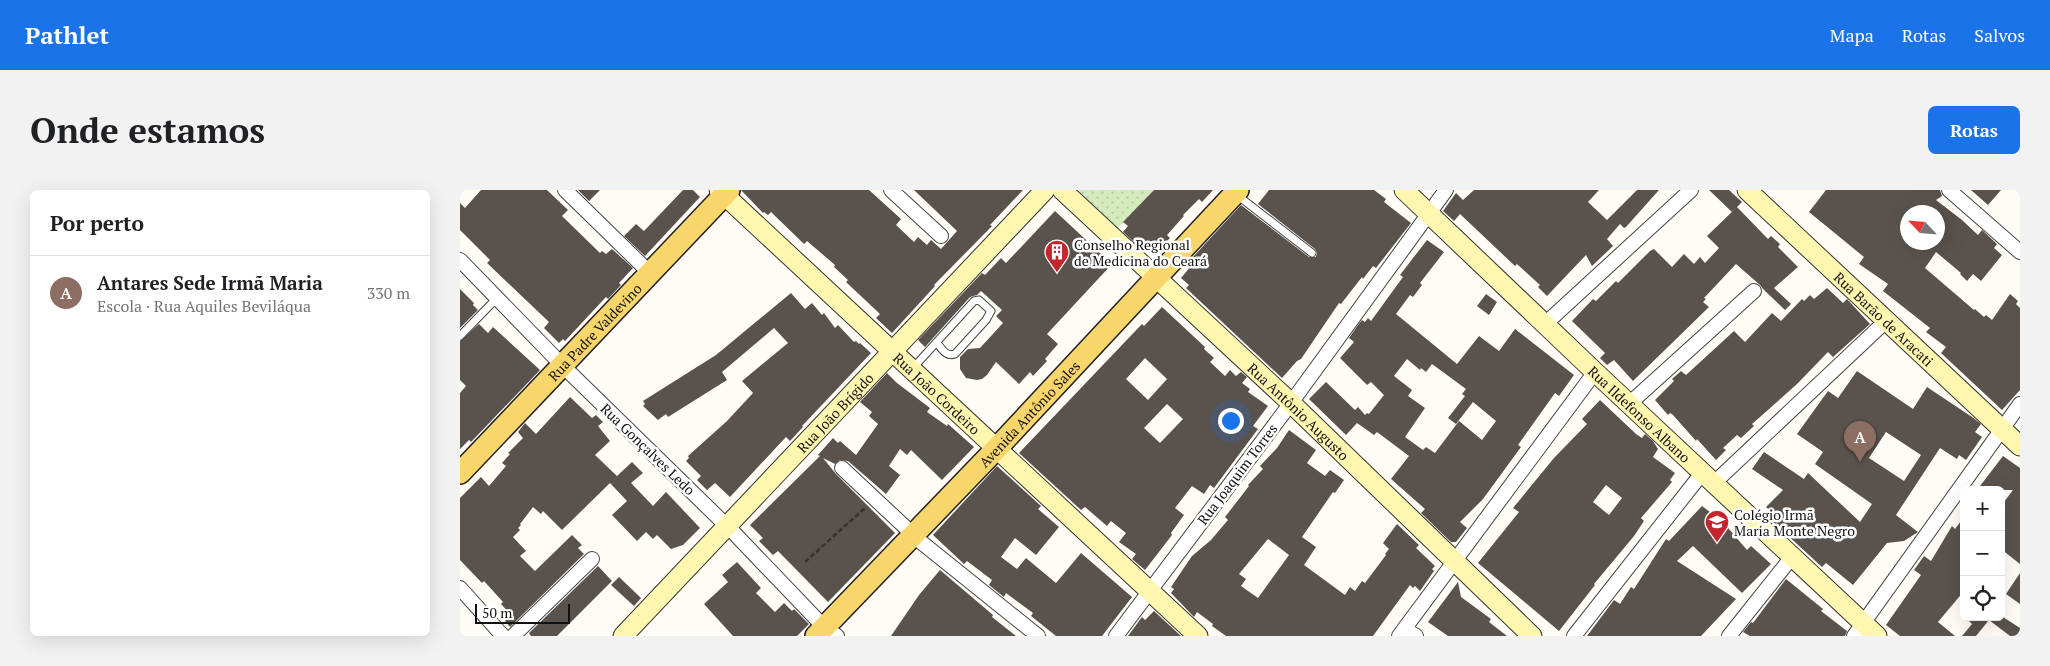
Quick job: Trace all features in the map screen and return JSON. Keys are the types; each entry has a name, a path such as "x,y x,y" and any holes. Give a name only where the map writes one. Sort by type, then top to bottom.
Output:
{"main road":[{"name":"Rua Padre Valdevino","path":"460,473 563,366 724,192"},
{"name":"Avenida Antônio Sales","path":"826,633 912,535 1237,192"}],"street":[{"path":"564,190 650,273"},
{"path":"891,190 941,236"},
{"name":"Rua João Brígido","path":"623,636 1045,190"},
{"name":"Rua Antônio Augusto","path":"1062,190 1291,402 1532,636"},
{"name":"Rua Ildefonso Albano","path":"1404,190 1792,557 1865,632"},
{"name":"Rua Joaquim Torres","path":"1116,636 1446,190"},
{"path":"1545,324 1692,190"},
{"name":"Rua Barão de Aracati","path":"1747,190 2020,446"},
{"path":"1949,190 2020,252"},
{"name":"Rua João Cordeiro","path":"724,192 892,353 1151,590 1198,636"},
{"name":"Rua Gonçalves Ledo","path":"460,260 563,366 727,527 826,633"},
{"path":"1629,404 1754,291"},
{"path":"1574,636 1708,478 1886,321"},
{"path":"1407,634 1454,562 1596,372"},
{"path":"1865,632 2020,404"},
{"path":"842,468 912,535 1038,636"},
{"path":"1729,636 1792,557"},
{"path":"513,636 592,559"},
{"path":"460,588 503,636"}],"lane":[{"path":"1237,192 1312,253"},
{"path":"460,336 496,298"},
{"path":"911,370 974,301 979,300 990,308 990,315 955,354 950,356 936,343"}],"path":[{"path":"805,562 866,507"}],"green space":[{"path":"1078,190 1154,190 1118,228"}],"building":[{"path":"481,190 547,190 568,210 562,216 600,253 602,251 606,254 612,249 633,268 608,299 606,297 565,341 563,339 559,343 544,328 549,322 487,263 490,260 460,230 460,203 465,208"},
{"path":"578,190 600,190 589,201"},
{"path":"683,190 693,190 700,197 645,256 624,236 636,224 644,231"},
{"path":"741,190 869,190 901,219 896,225 914,242 918,237 927,245 931,240 941,249 957,231 914,190 1023,190 892,333 876,318 880,314 846,282 848,280 834,267 835,265 807,241 804,244 771,212 768,215 763,213"},
{"path":"1154,190 1213,190 1202,202 1199,199 1183,215 1167,235 1170,238 1153,255 1142,245 1137,245 1123,232 1128,226 1123,222"},
{"path":"1269,190 1374,190 1386,199 1384,202 1411,223 1376,268 1373,266 1341,304 1339,303 1301,359 1282,378 1186,288 1189,285 1181,278 1196,260 1193,257 1241,205 1309,257 1316,257 1315,249 1258,204"},
{"path":"1474,190 1599,190 1588,202 1607,220 1637,190 1659,190 1626,227 1624,228 1620,224 1607,239 1613,246 1592,266 1586,255 1547,296 1538,287 1540,285 1517,264 1515,266 1460,214 1454,221 1443,211 1456,193 1463,200"},
{"path":"1709,190 1729,190 1742,202 1737,207 1768,239 1771,236 1780,244 1778,247 1798,267 1774,288 1791,304 1785,310 1736,264 1704,298 1706,299 1703,302 1709,307 1633,381 1614,360 1607,365 1600,358 1605,353 1572,321 1593,299 1596,301 1616,281 1618,283 1654,249 1672,267 1684,254 1694,264 1700,257 1705,263 1719,248 1707,236 1732,212"},
{"path":"1826,190 1940,190 1942,196 1936,200 1942,205 1900,205 1900,250 1945,250 1945,207 1978,235 1982,230 1997,244 1994,248 2002,255 1981,281 1973,274 1967,281 1961,273 1936,252 1925,268 1974,310 1992,320 2010,294 2018,301 2016,304 2020,308 2020,390 2002,410 1941,353 1946,347 1926,332 1930,328 1883,291 1888,284 1859,264 1864,257 1809,212"},
{"path":"1971,190 2001,190 1988,205"},
{"path":"1055,211 1112,264 1047,334 1058,344 1045,359 1047,361 1033,376 1030,372 1019,384 996,362 982,379 966,378 960,369 960,357 968,349 980,348 1003,323 996,316 1002,310 981,291 977,295 970,297 925,347 918,340 982,273 985,275 1001,258 1006,263"},
{"path":"1427,240 1444,252 1420,283 1422,285 1413,297 1410,295 1396,314 1457,364 1479,336 1499,351 1515,329 1574,375 1559,396 1555,393 1518,445 1521,447 1483,499 1460,522 1467,528 1456,542 1451,542 1421,513 1425,509 1391,479 1409,456 1377,432 1374,435 1357,423 1346,435 1309,399 1326,382 1355,410 1358,407 1365,415 1369,414 1384,395 1371,382 1367,385 1340,358 1354,342 1349,338 1358,325 1362,320 1365,322 1368,318 1371,321 1403,277 1400,275","holes":["1407,359 1420,370 1421,368 1426,372 1432,364 1466,389 1462,394 1465,396 1448,418 1456,424 1473,402 1496,421 1482,440 1459,421 1435,453 1426,447 1423,450 1405,437 1425,408 1408,396 1412,390 1394,376"]},
{"path":"1827,288 1843,303 1847,299 1870,324 1833,357 1828,352 1797,384 1752,424 1754,426 1741,438 1737,435 1723,448 1726,450 1716,460 1673,415 1670,413 1668,415 1655,400 1681,371 1686,375 1734,331 1745,342 1772,313 1781,321 1802,299 1804,301 1810,295 1814,299"},
{"path":"460,289 474,303 473,305 478,310 460,328"},
{"path":"791,293 805,309 812,303 822,315 824,313 835,328 838,325 854,342 860,343 871,353 790,441 786,437 730,497 715,483 707,490 697,480 701,476 686,461 689,458 688,456 727,421 753,393 742,381 788,343 774,328 722,372 727,380 668,417 666,414 658,420 643,406 645,404 643,401 716,355"},
{"path":"1486,294 1497,302 1489,315 1477,306"},
{"path":"1162,307 1205,347 1204,349 1214,358 1210,362 1225,376 1230,370 1236,376 1241,372 1247,377 1242,383 1250,389 1248,392 1268,406 1253,426 1258,429 1214,488 1210,485 1204,494 1192,486 1175,508 1184,515 1171,533 1172,535 1145,570 1132,559 1136,554 1119,542 1126,533 1111,521 1107,526 1085,507 1081,510 1019,453 1142,324 1144,326","holes":["1145,358 1167,379 1148,400 1126,379","1167,404 1183,419 1160,443 1144,428"]},
{"path":"479,324 488,333 493,327 540,370 471,442 469,440 460,449 460,393 466,386 460,380 460,341"},
{"path":"1857,371 1913,409 1927,387 1981,424 1975,432 1982,437 1966,460 1959,455 1957,459 1940,448 1896,515 1918,532 1904,541 1887,543 1853,585 1826,563 1822,567 1773,522 1774,514 1766,507 1783,490 1752,469 1764,452 1804,479 1808,473 1860,522 1872,504 1815,464 1823,452 1797,434 1828,391 1838,398","holes":["1886,432 1921,455 1904,481 1869,458"]},
{"path":"887,373 930,408 927,412 947,426 948,424 974,447 942,480 911,450 907,455 900,449 889,466 900,475 886,494 848,461 840,460 835,464 823,458 836,474 895,533 828,602 778,551 773,555 759,541 763,538 750,525 820,456 818,455 833,438 838,443 840,441 856,455 878,424 869,416 872,412 860,402"},
{"path":"570,397 592,418 596,415 603,422 598,426 610,441 595,455 617,476 632,462 643,473 631,483 653,506 666,492 700,528 683,545 671,549 657,535 653,539 646,532 637,541 612,515 627,501 610,483 562,530 543,511 541,514 533,507 520,524 518,528 520,530 513,537 526,551 520,556 535,571 572,535 582,545 578,548 584,554 510,627 505,621 511,615 501,604 503,602 484,581 482,583 460,560 460,498 481,477 489,486 506,466 502,463 510,454 508,453 523,438 518,432 525,423 536,434"},
{"path":"1600,400 1636,434 1642,438 1645,434 1653,441 1658,449 1653,457 1675,473 1670,480 1672,482 1641,518 1644,521 1634,536 1594,584 1559,631 1478,563 1519,512 1513,508 1554,458 1587,424 1582,419","holes":["1606,485 1622,498 1609,515 1593,502"]},
{"path":"1289,430 1316,450 1307,463 1325,476 1330,470 1344,480 1335,493 1333,492 1302,537 1316,547 1304,565 1345,595 1350,587 1355,591 1362,581 1365,583 1386,555 1389,549 1383,543 1397,524 1419,545 1416,548 1435,566 1432,569 1434,571 1420,591 1415,586 1413,588 1410,585 1373,636 1226,636 1197,612 1194,617 1171,593 1174,589 1171,587 1192,556 1211,540 1228,520 1225,517 1248,485 1263,469 1260,466 1277,448","holes":["1268,539 1289,555 1258,598 1241,586 1246,579 1239,574"]},
{"path":"2003,456 2020,468 2020,564 2005,552 2005,501 2013,490 2005,490 2005,486 1980,486"},
{"path":"997,466 1041,506 1038,509 1059,527 1036,555 1015,538 1001,557 1017,569 1026,558 1056,583 1081,553 1132,597 1102,636 1056,636 1031,616 1033,613 1006,593 1004,597 989,585 992,580 967,561 964,564 933,535"},
{"path":"1702,506 1723,522 1747,550 1751,546 1771,564 1742,593 1693,546 1677,561 1736,599 1701,636 1587,636 1614,600 1620,604 1631,587 1634,589 1666,539 1669,541"},
{"path":"1960,522 1960,596 1938,622 1955,636 1900,636 1886,625 1921,575 1914,570 1924,556 1931,561 1952,526 1955,529"},
{"path":"737,562 761,588 756,593 775,612 784,603 792,611 794,609 809,624 797,636 733,636 704,604 728,582 722,575"},
{"path":"598,566 612,581 557,636 531,636 529,633"},
{"path":"940,570 1016,636 891,636 919,595"},
{"path":"2020,573 2020,604 2006,594"},
{"path":"619,577 641,598 634,606 611,585"},
{"path":"1786,579 1823,609 1821,611 1847,631 1845,636 1750,636 1743,632 1751,622 1753,623"},
{"path":"1458,582 1461,597 1491,619 1489,622 1507,636 1448,636 1428,622"},
{"path":"1154,611 1181,636 1128,636 1142,617 1145,620"},
{"path":"2005,618 2020,628 2020,636 2010,636 1990,621 2005,621"},
{"path":"1969,621 1988,621 1976,636 1962,636 1972,624"}],"place":[{"name":"Conselho Regional de Medicina do Ceará","path":"1057,273"},
{"name":"Antares Sede Irmã Maria","path":"1860,462"},
{"name":"Colégio Irmã Maria Monte Negro","path":"1717,543"}]}
